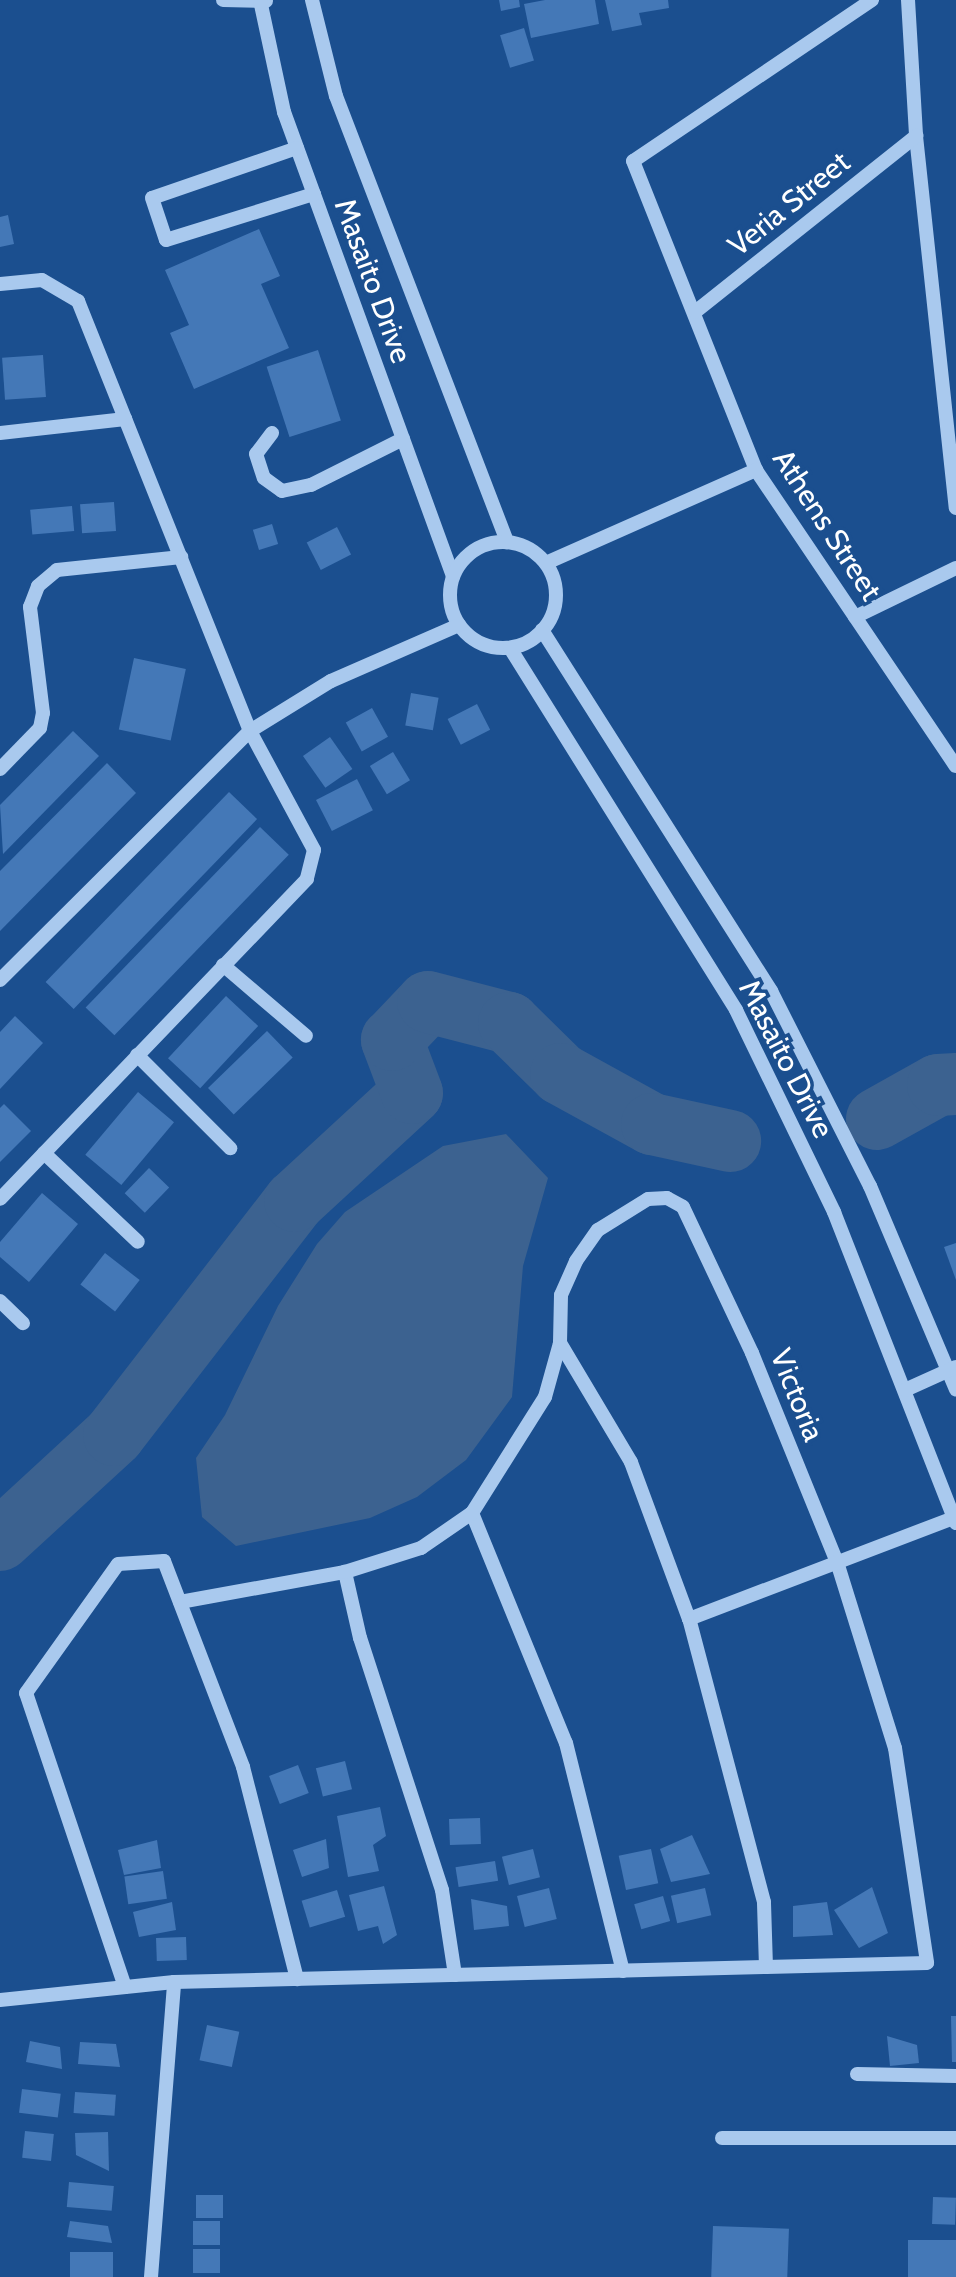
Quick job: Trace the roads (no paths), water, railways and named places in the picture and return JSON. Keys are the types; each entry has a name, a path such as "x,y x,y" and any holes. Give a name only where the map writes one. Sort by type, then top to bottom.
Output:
{"street":[{"path":"223,0 263,1"},
{"name":"Masaito Drive","path":"312,0 336,96 507,542"},
{"name":"Athens Street","path":"872,0 633,161 756,470 956,766"},
{"path":"908,0 916,136 956,508"},
{"name":"Masaito Drive","path":"263,1 297,148 453,576"},
{"name":"Veria Street","path":"695,312 916,136"},
{"path":"297,148 152,198 166,240 314,194"},
{"path":"0,284 42,280 78,301 250,731 314,850 307,879 0,1199"},
{"path":"0,433 125,419"},
{"path":"272,433 256,454 264,478 282,491 311,485 403,439"},
{"path":"546,563 756,470"},
{"path":"507,542 522,545 546,563 553,576 555,605 542,630 510,648 482,644 459,625 450,592 453,576 475,549 507,542"},
{"path":"0,769 40,728 43,713 30,607 38,586 57,570 181,557"},
{"path":"855,617 956,568"},
{"path":"0,980 250,731 331,681 459,625"},
{"name":"Masaito Drive","path":"542,630 771,991 870,1186 953,1369 956,1390"},
{"name":"Masaito Drive","path":"510,648 736,1010 834,1212 955,1519"},
{"path":"223,965 306,1036"},
{"path":"137,1055 230,1148"},
{"path":"44,1153 138,1242"},
{"name":"Victoria","path":"560,1343 561,1295 598,1230 648,1199 667,1198 683,1207 752,1353 837,1562 895,1748 927,1963 766,1967"},
{"path":"0,1301 23,1323"},
{"path":"180,1602 345,1572 421,1548 472,1513 545,1397 560,1343"},
{"path":"0,2000 174,1982 766,1967 764,1902 689,1619 631,1462 560,1343"},
{"path":"905,1390 953,1369"},
{"path":"472,1513 566,1743 623,1971"},
{"path":"689,1619 955,1519"},
{"path":"125,1987 26,1693 118,1564 164,1561 243,1767 297,1979"},
{"path":"345,1572 360,1638 442,1890 455,1975"},
{"path":"151,2277 174,1982"},
{"path":"857,2074 956,2076"},
{"path":"722,2138 956,2138"}],"water":[{"path":"506,1134 548,1178 523,1266 512,1397 466,1460 417,1497 370,1518 236,1546 202,1517 196,1458 225,1415 278,1306 317,1244 345,1212 443,1146"}],"waterway":[{"path":"0,1540 114,1435 295,1201 412,1093 392,1040 428,1002 509,1023 561,1074 652,1124 730,1141"},
{"path":"877,1119 938,1085 956,1084"}]}
